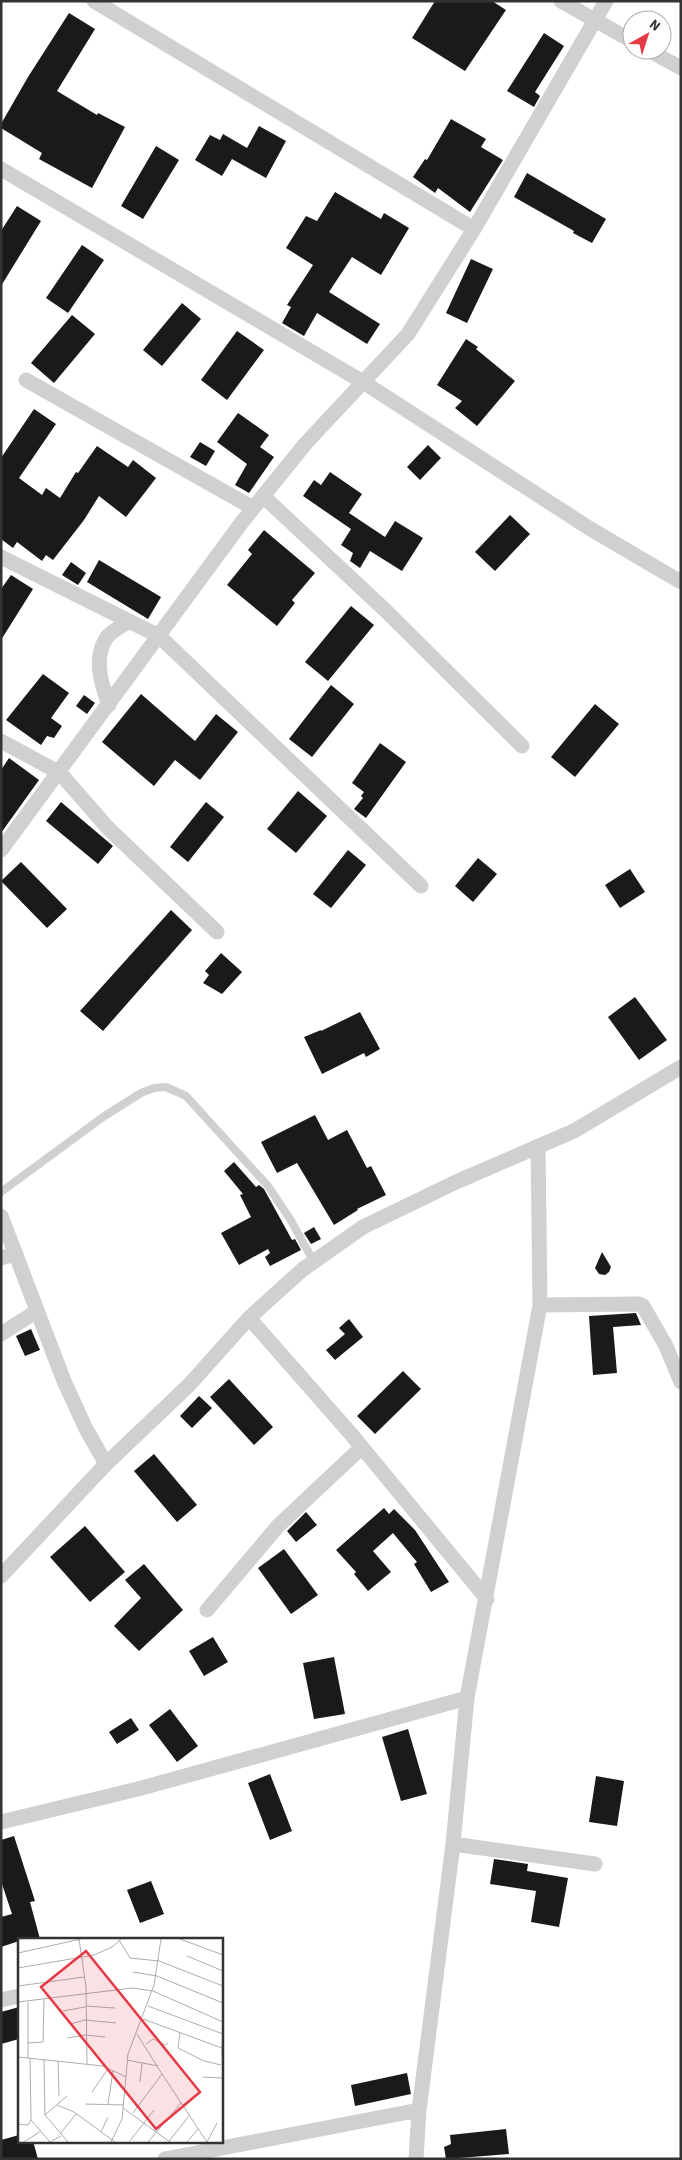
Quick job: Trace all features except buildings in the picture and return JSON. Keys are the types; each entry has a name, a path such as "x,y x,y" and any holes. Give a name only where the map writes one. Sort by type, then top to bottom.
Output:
{"street":[{"path":"94,1 474,229"},
{"path":"561,1 622,35"},
{"path":"1,850 60,773 258,502 306,443 408,334 474,229 606,1"},
{"path":"666,60 681,68"},
{"path":"1,169 363,382 589,528 681,582"},
{"path":"26,380 258,502 385,610 522,746"},
{"path":"1,557 159,636 421,886"},
{"path":"109,705 99,670 100,650 108,636 129,621"},
{"path":"1,741 60,773 107,827 217,932"},
{"path":"1,1576 106,1464 189,1385 249,1318 302,1270 363,1227 456,1182 574,1131 681,1068"},
{"path":"416,2159 419,2110 453,1844 467,1698 487,1599 540,1305 538,1146"},
{"path":"1,1216 64,1381 86,1429 106,1464"},
{"path":"1,1258 16,1254"},
{"path":"540,1305 639,1304 643,1306 666,1346 681,1382"},
{"path":"1,1334 38,1311"},
{"path":"249,1318 362,1448 487,1599"},
{"path":"207,1610 278,1526 362,1448"},
{"path":"1,1822 138,1789 467,1698"},
{"path":"453,1844 595,1864"},
{"path":"1,2000 18,1996"},
{"path":"165,2159 419,2110"}],"lane":[{"path":"1,1192 103,1116 141,1093 154,1088 166,1087 186,1096 268,1186 290,1219 314,1262"}]}
